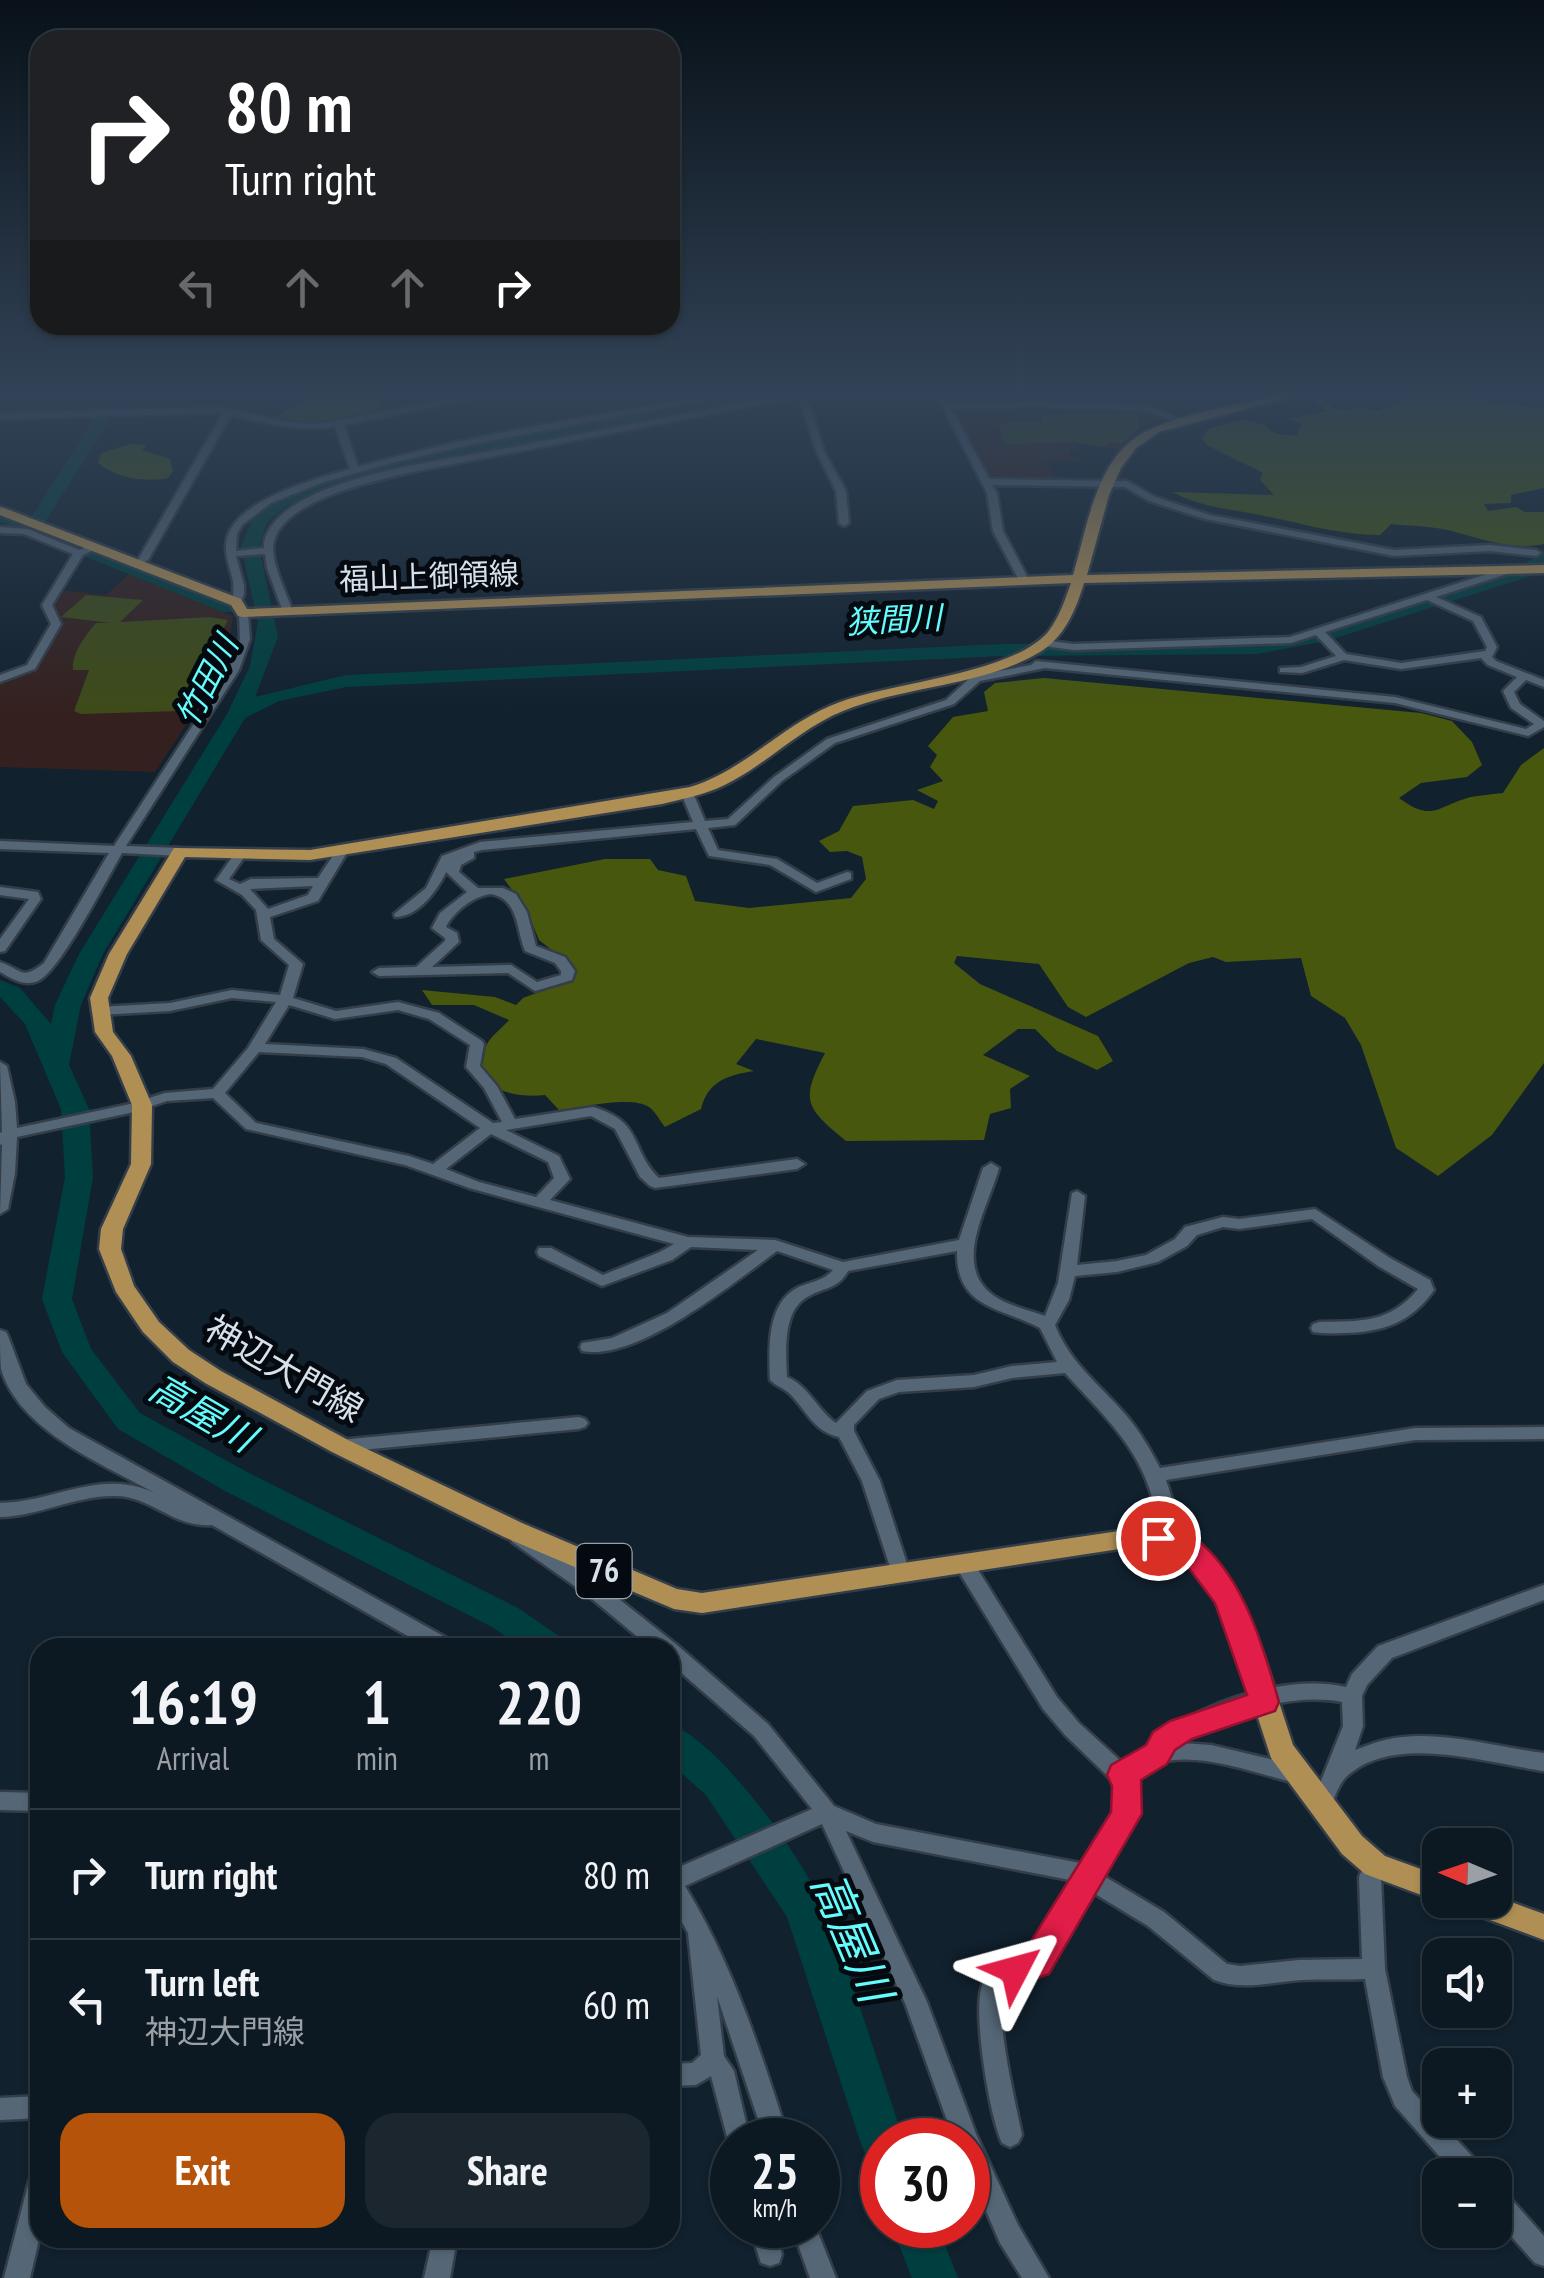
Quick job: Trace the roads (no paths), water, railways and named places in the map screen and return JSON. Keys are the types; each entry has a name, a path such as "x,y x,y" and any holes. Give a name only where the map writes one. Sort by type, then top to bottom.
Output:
{"main road":[{"path":"98,1011 103,984 177,852 278,857 342,851 687,793 726,778 828,711 1031,650 1067,609 1105,500"},
{"name":"福山上御領線","path":"0,511 34,523 86,550 136,565 242,610 1077,579 1527,570"},
{"name":"神辺大門線","path":"98,1011 104,1032 135,1084 138,1106 141,1164 112,1229 110,1249 124,1287 151,1328 181,1356 340,1446 648,1590 702,1603 1126,1538 1170,1541"},
{"path":"1170,1541 1192,1552 1227,1598 1252,1656 1281,1750 1321,1806 1352,1845 1375,1864 1422,1882"},
{"path":"1512,1916 1544,1928"}],"street":[{"path":"136,565 143,560 177,500"},
{"path":"0,966 20,978 42,975 234,670 245,639 231,554 232,533 266,500"},
{"path":"285,610 266,551 274,528 290,512 316,500"},
{"path":"841,500 844,524"},
{"path":"993,500 998,531 1025,582"},
{"path":"1156,500 1208,517 1394,552 1540,550"},
{"path":"0,530 25,531 86,550 48,605 56,624 31,667 0,679"},
{"path":"1041,666 1031,650 1274,642 1324,636 1527,570 1540,550"},
{"path":"231,554 266,551"},
{"path":"1284,670 1302,670 1343,657 1400,666 1485,656 1492,647 1477,620 1436,600"},
{"path":"1324,636 1343,657"},
{"path":"1485,656 1492,663 1544,684"},
{"path":"400,914 431,890 446,859 480,846 704,828 737,819 778,779 831,741 950,702 976,678 1041,666 1394,700 1528,733 1540,724 1515,706 1508,692 1525,675"},
{"path":"687,793 714,853 774,862 816,888 846,876"},
{"path":"551,814 558,837"},
{"path":"471,828 480,846"},
{"path":"0,845 177,852"},
{"path":"476,892 452,873 455,863 480,846"},
{"path":"264,915 313,898 342,851"},
{"path":"217,1094 255,1048 295,978 296,964 268,940 264,915 240,888 222,880 239,856"},
{"path":"240,888 251,883 322,882"},
{"path":"380,972 511,969 535,987 567,977 568,971 560,960 530,948 522,910 504,890 476,892 442,920 439,928 452,936 452,942 421,969"},
{"path":"0,891 33,895 35,900 0,948"},
{"path":"98,1011 170,1007 220,994 283,998 335,1016 398,1006 434,1016 477,1044 473,1068 490,1086 510,1123"},
{"path":"255,1048 378,1056 490,1128 530,1144 554,1159 562,1170 562,1179 539,1202"},
{"path":"0,1066 10,1164 0,1209"},
{"path":"8,1135 182,1094 217,1094 252,1126 434,1170 688,1242 775,1245 842,1267 963,1245"},
{"path":"434,1170 490,1128 593,1111 608,1116 627,1132 641,1167 655,1183 797,1164"},
{"path":"992,1168 963,1245 969,1275 978,1291 995,1304 1047,1325 1066,1367 1128,1429 1157,1474 1170,1541"},
{"path":"1047,1325 1056,1314 1067,1271 1077,1196"},
{"path":"1067,1271 1130,1266 1184,1241 1190,1232 1202,1227 1315,1214 1384,1262 1424,1284 1426,1290 1418,1301 1386,1325 1319,1328"},
{"path":"545,1252 602,1281 666,1256 688,1242"},
{"path":"588,1347 615,1343 674,1317 775,1245"},
{"path":"842,1267 838,1278 801,1292 790,1305 778,1346 779,1380 792,1383 803,1394 822,1424 834,1431 845,1431"},
{"path":"0,1336 11,1373 20,1388 70,1440 428,1638"},
{"path":"901,1573 871,1481 845,1431 845,1423 859,1406 886,1389 1066,1367"},
{"path":"340,1446 579,1423"},
{"path":"1157,1474 1415,1434 1544,1433"},
{"path":"0,1510 37,1508 118,1489 193,1520 210,1519"},
{"path":"513,1530 526,1545 593,1589 653,1638"},
{"path":"963,1562 1050,1703 1128,1784 1126,1814 1037,1963 1000,1975 990,1990 989,2014 1010,2135"},
{"path":"1321,1806 1353,1726 1352,1696 1359,1680 1385,1652 1544,1592"},
{"path":"680,1660 761,1730 826,1812 916,2002 959,2118"},
{"path":"1122,1775 1156,1755 1164,1741 1181,1730 1300,1692 1326,1690 1352,1696"},
{"path":"1336,1773 1382,1750 1406,1747 1452,1746 1544,1762"},
{"path":"1156,1755 1222,1755 1300,1775"},
{"path":"0,1801 30,1802"},
{"path":"680,1877 826,1812 873,1833 1077,1872 1156,1919 1222,1973 1240,1976 1374,1968"},
{"path":"1375,1864 1370,1876 1374,1968 1395,2077 1403,2098 1457,2158"},
{"path":"680,1897 699,1926 722,1977 770,2118"},
{"path":"699,1926 713,2060 722,2072 733,2118"},
{"path":"680,2075 696,2074 713,2060"},
{"path":"0,2109 30,2107"},
{"path":"990,2192 1009,2234 1036,2278"},
{"path":"1512,2219 1544,2254"},
{"path":"17,2278 30,2225"},
{"path":"436,2278 443,2248"},
{"path":"768,2248 770,2254"},
{"path":"812,2248 823,2278"}],"waterway":[{"path":"33,528 51,500"},
{"name":"竹田川","path":"237,714 268,637 265,607 251,562 252,533 260,519 286,500"},
{"path":"0,516 230,608"},
{"name":"狭間川","path":"237,714 273,696 346,681 1003,650 1257,648 1319,637 1525,572 1544,556"},
{"name":"竹田川","path":"56,1065 68,1005 91,954 237,714"},
{"name":"高屋川","path":"0,988 11,993 37,1021 56,1065"},
{"name":"高屋川","path":"56,1065 75,1109 79,1177 57,1299 77,1352 129,1421 237,1482 506,1618 535,1638"},
{"name":"高屋川","path":"680,1749 719,1784 763,1843 805,1910 874,2118"},
{"name":"高屋川","path":"923,2248 935,2278"}]}
